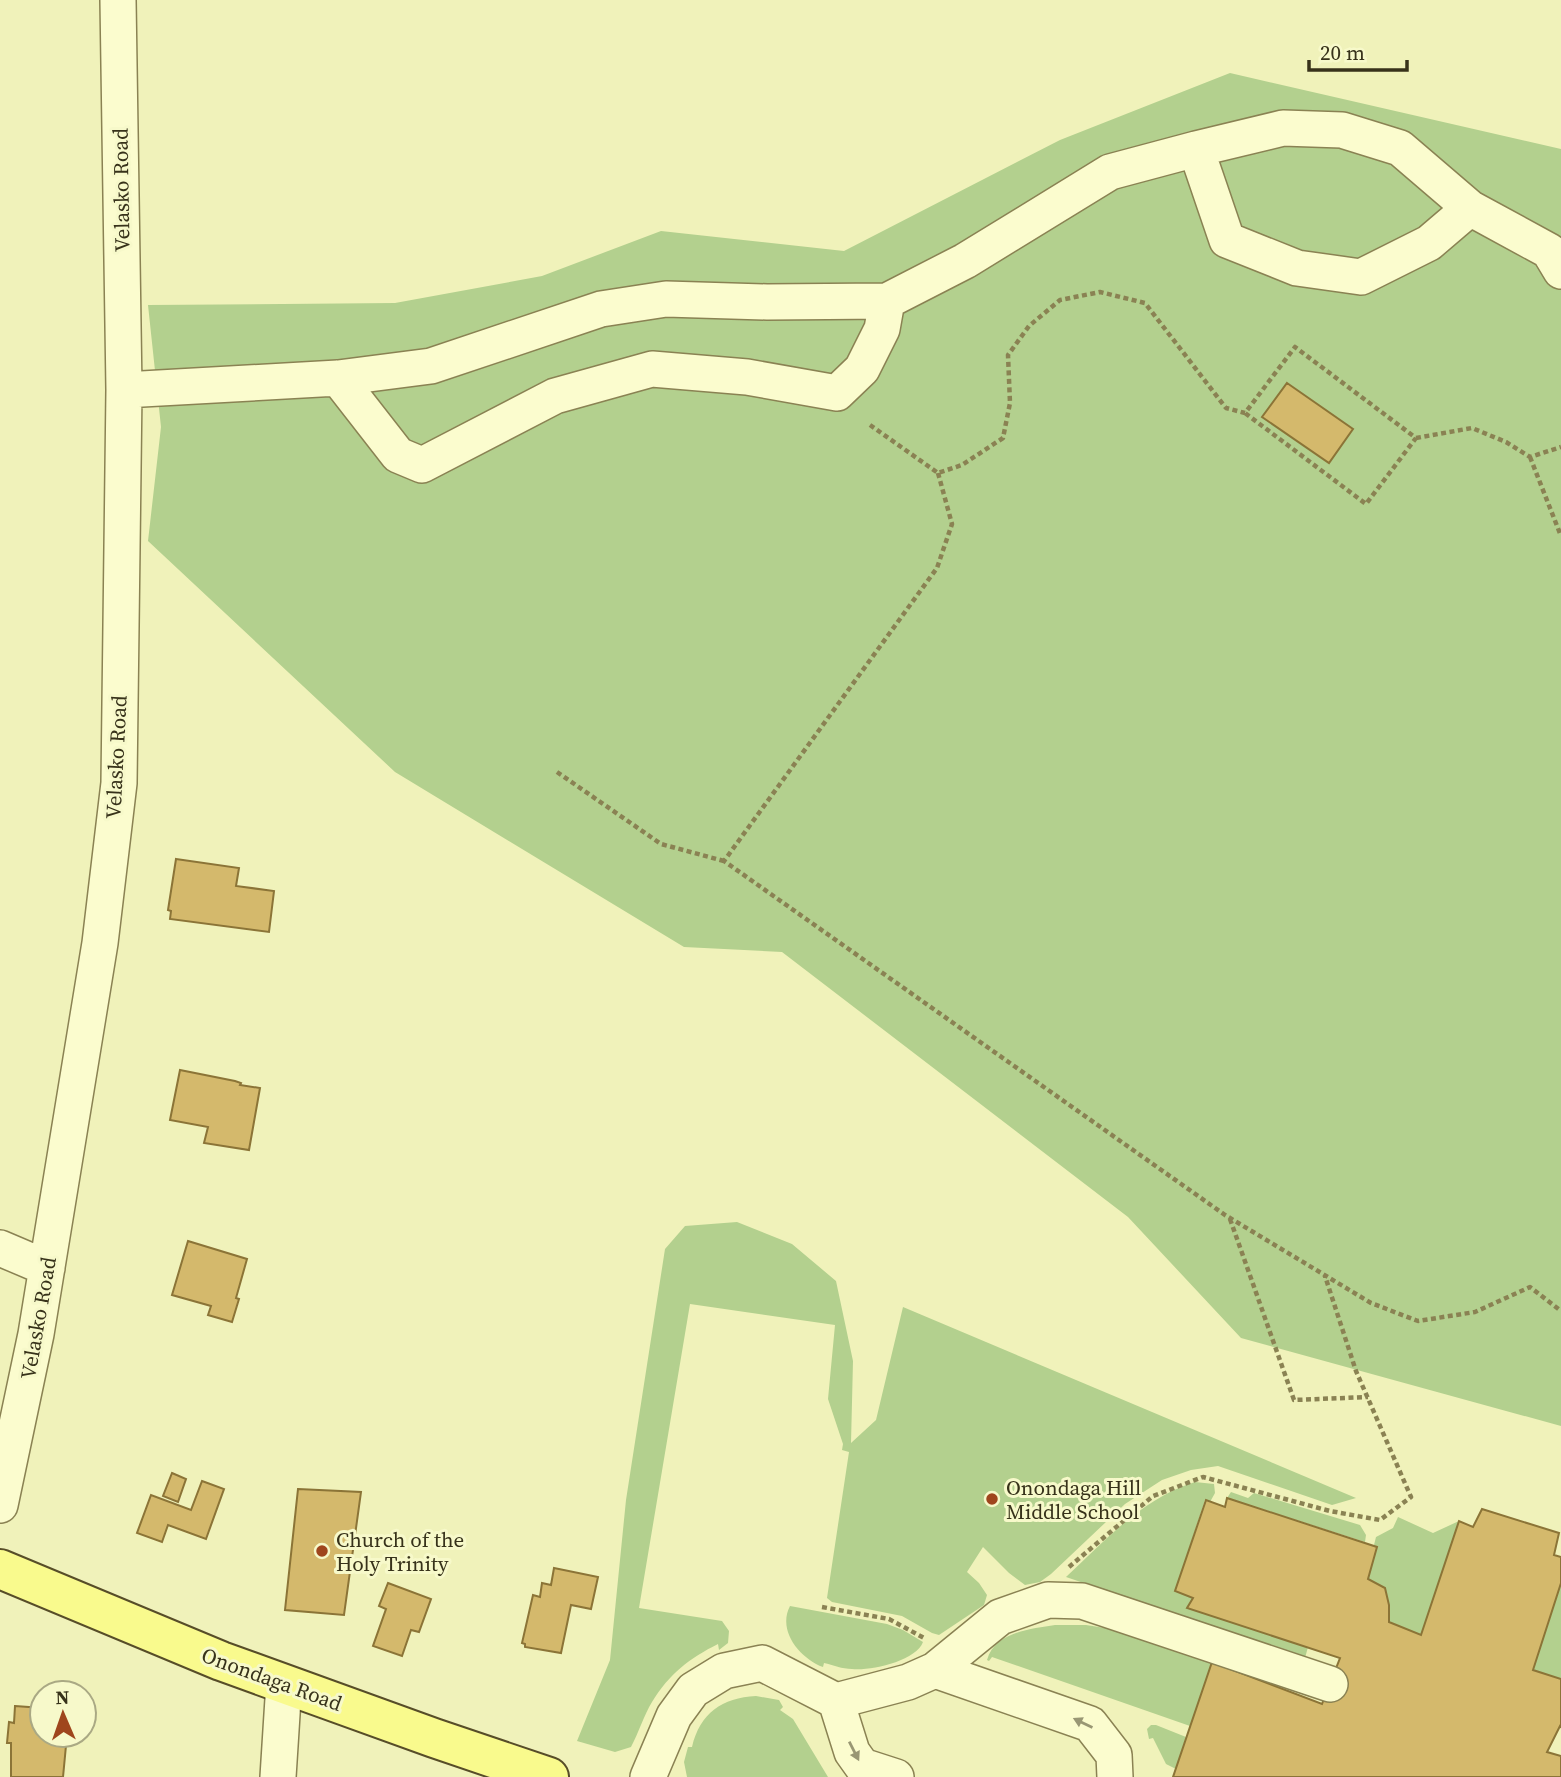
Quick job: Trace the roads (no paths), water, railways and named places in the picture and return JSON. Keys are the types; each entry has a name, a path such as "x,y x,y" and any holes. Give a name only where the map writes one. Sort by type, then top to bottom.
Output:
{"main road":[{"name":"Onondaga Road","path":"0,1569 221,1661 549,1777"}],"street":[{"name":"Velasko Road","path":"0,1505 47,1268 100,943 118,783 124,390 118,0"},
{"path":"124,390 338,378 431,366 601,309 666,299 887,301 965,261 1110,173 1283,128 1342,130 1400,148 1471,208 1549,251 1561,271"},
{"path":"1195,149 1227,240 1297,268 1361,277 1429,243 1471,208"},
{"path":"338,378 398,455 422,465 555,396 652,369 747,377 837,393 862,369 882,329 887,301"},
{"path":"0,1248 47,1268"},
{"path":"648,1777 674,1716 693,1690 724,1671 762,1663 836,1701 908,1682 933,1656 1000,1617 1048,1600 1082,1601 1331,1684"},
{"path":"933,1656 1090,1724 1114,1755 1115,1777"},
{"path":"278,1777 284,1683"},
{"path":"836,1701 852,1752 862,1766 896,1777"}],"place":[{"name":"Onondaga Hill Middle School","path":"992,1499"},
{"name":"Church of the Holy Trinity","path":"322,1551"}]}
